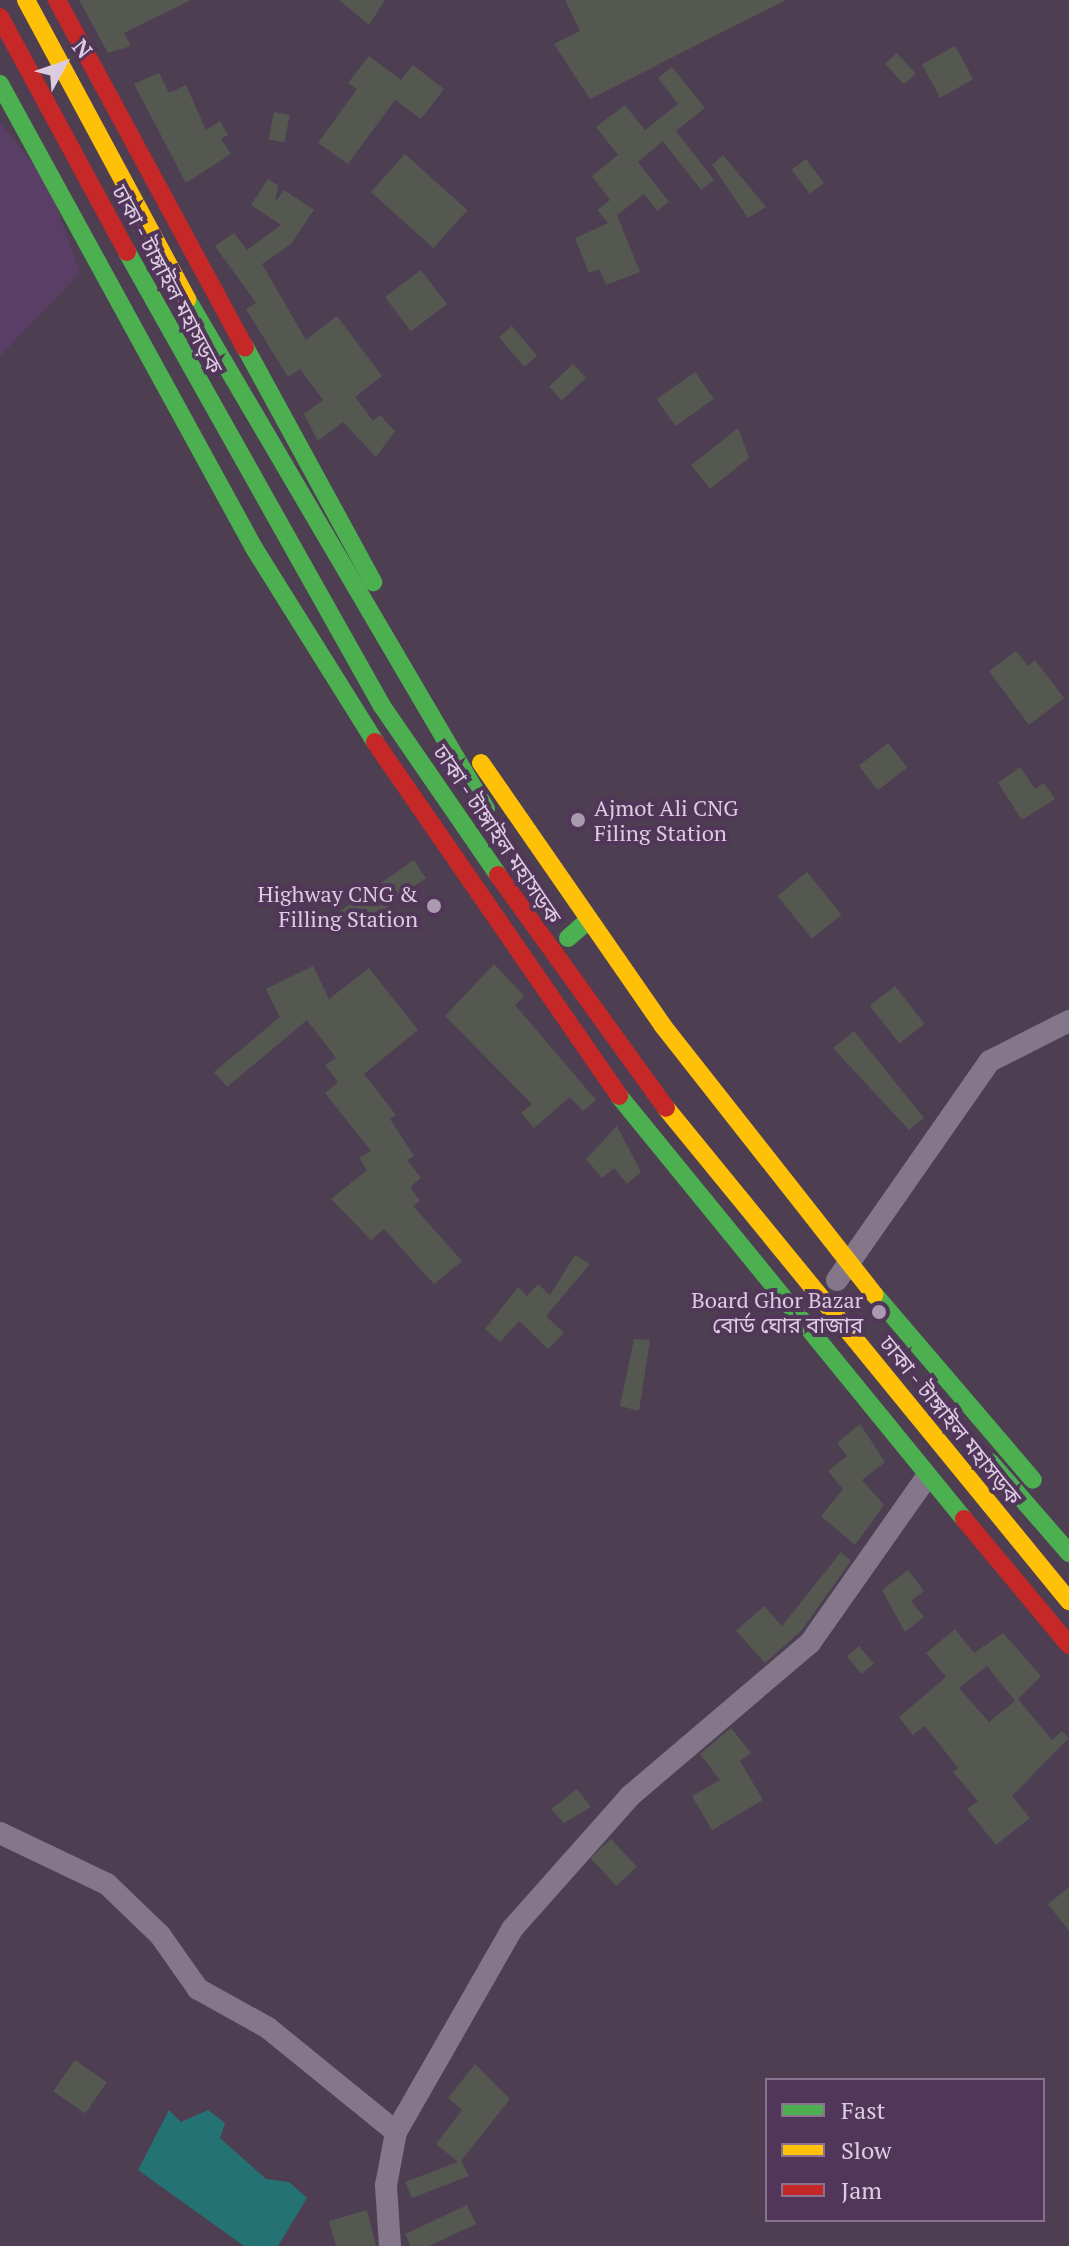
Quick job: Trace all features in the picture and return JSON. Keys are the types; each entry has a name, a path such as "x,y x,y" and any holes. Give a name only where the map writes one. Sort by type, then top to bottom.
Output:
{"main road":[{"name":"ঢাকা - টাঙ্গাইল মহাসড়ক","path":"26,0 379,641 494,822"},
{"path":"57,0 399,630 585,923 843,1273 1069,1521"},
{"name":"ঢাকা - টাঙ্গাইল মহাসড়ক","path":"0,17 224,433 382,706 603,1030 1064,1596"},
{"path":"0,84 254,548 361,722 582,1047 926,1478 1069,1645"},
{"path":"379,641 399,630"},
{"path":"361,722 382,706"},
{"name":"ঢাকা - টাঙ্গাইল মহাসড়ক","path":"543,900 606,987"},
{"path":"568,938 585,923"},
{"name":"ঢাকা - টাঙ্গাইল মহাসড়ক","path":"635,1024 843,1273 1069,1553"},
{"path":"582,1047 603,1030"},
{"path":"972,1531 1064,1596"}],"street":[{"path":"843,1273 990,1061 1069,1021"},
{"path":"390,2246 386,2185 396,2132 513,1928 630,1796 810,1643 926,1478"},
{"path":"0,1833 107,1884 160,1935 198,1989 268,2028 396,2132"}],"shaded area":[{"path":"0,123 48,183 80,273 0,356"},
{"path":"169,2110 181,2122 208,2110 225,2123 220,2138 266,2179 289,2182 307,2198 278,2246 244,2246 138,2170"}],"building":[{"path":"79,0 191,0 124,33 131,46 108,53"},
{"path":"339,0 385,0 369,25"},
{"path":"565,0 786,0 590,99 554,44 580,31"},
{"path":"955,46 973,79 940,98 922,64"},
{"path":"897,53 916,74 904,85 885,64"},
{"path":"369,56 401,80 413,65 444,89 421,119 395,100 348,164 318,143 357,89 348,83"},
{"path":"672,67 705,108 676,131 714,180 701,190 663,141 638,162 669,202 657,211 644,194 617,215 640,272 606,285 599,269 589,273 575,238 608,223 597,210 610,200 592,176 618,155 596,127 625,105 645,130 678,104 658,78"},
{"path":"159,73 169,93 186,85 206,130 220,121 228,135 221,139 231,154 186,183 134,84"},
{"path":"274,112 290,115 284,143 269,139"},
{"path":"405,154 467,210 433,248 371,192"},
{"path":"723,155 766,207 748,218 712,165"},
{"path":"806,159 824,183 810,194 792,170"},
{"path":"268,179 278,185 275,202 284,190 314,210 291,244 262,264 306,340 337,316 382,376 355,397 373,421 380,415 395,431 376,457 343,422 318,441 304,414 323,400 300,369 288,377 246,309 256,303 215,246 234,233 247,250 281,225 251,205"},
{"path":"421,270 447,304 411,331 385,297"},
{"path":"512,326 537,356 524,367 499,337"},
{"path":"573,364 586,378 562,400 549,387"},
{"path":"695,372 714,399 675,426 656,399"},
{"path":"738,428 749,458 710,489 691,465"},
{"path":"1016,651 1028,666 1035,660 1064,698 1029,725 989,671"},
{"path":"888,743 907,767 878,790 859,766"},
{"path":"1020,767 1035,789 1044,783 1055,799 1022,820 998,783"},
{"path":"414,860 426,878 387,905 394,914 378,925 368,912 350,925 340,911"},
{"path":"807,872 842,915 812,939 777,896"},
{"path":"494,964 524,996 515,1005 596,1100 583,1111 570,1097 534,1128 521,1113 532,1104 445,1016"},
{"path":"313,966 329,999 369,968 418,1030 364,1074 396,1115 390,1119 414,1156 407,1160 421,1178 410,1187 420,1201 413,1206 462,1261 434,1284 384,1229 371,1240 331,1199 367,1170 359,1158 371,1151 325,1093 338,1082 325,1065 336,1058 307,1020 227,1087 214,1072 280,1017 266,989"},
{"path":"895,986 925,1024 899,1044 870,1006"},
{"path":"854,1031 924,1118 909,1130 833,1048"},
{"path":"617,1126 641,1172 627,1184 614,1168 602,1178 586,1159"},
{"path":"575,1255 590,1264 546,1316 564,1333 548,1349 519,1321 500,1342 485,1329 518,1287 527,1296 538,1284 550,1295"},
{"path":"634,1339 650,1340 639,1411 620,1406"},
{"path":"860,1424 885,1462 862,1480 884,1505 855,1545 821,1516 843,1489 828,1471 847,1456 837,1443"},
{"path":"841,1552 851,1561 801,1631 765,1663 736,1631 764,1606 782,1626"},
{"path":"908,1570 924,1591 911,1601 924,1617 905,1632 882,1590"},
{"path":"955,1629 974,1653 1003,1633 1041,1676 1018,1699 1052,1740 1062,1731 1069,1738 1012,1796 1030,1818 996,1845 967,1809 978,1801 953,1772 958,1768 925,1726 913,1735 899,1717 946,1677 926,1653","holes":["987,1666 1015,1701 989,1722 959,1688"]},
{"path":"859,1646 874,1664 862,1674 847,1656"},
{"path":"731,1728 751,1753 740,1761 763,1800 712,1830 692,1796 720,1780 700,1754"},
{"path":"577,1789 591,1807 564,1823 551,1809"},
{"path":"611,1839 637,1867 616,1886 591,1858"},
{"path":"1069,1887 1069,1931 1048,1904"},
{"path":"75,2060 107,2082 85,2113 53,2091"},
{"path":"475,2064 510,2099 461,2161 469,2176 412,2198 405,2182 458,2162 436,2144 462,2110 448,2098"},
{"path":"467,2205 476,2224 429,2246 411,2246 405,2234"},
{"path":"367,2210 376,2246 336,2246 329,2221"}],"traffic: fast":[{"path":"0,84 254,548 375,742"},
{"path":"127,252 382,706 498,875"},
{"path":"187,299 486,809"},
{"path":"245,347 373,582"},
{"path":"568,938 585,923"},
{"path":"619,1096 964,1519"},
{"path":"875,1295 1033,1480"},
{"path":"990,1462 1069,1553"}],"traffic: slow":[{"path":"26,0 187,299"},
{"path":"481,763 663,1026 875,1295"},
{"path":"666,1108 1069,1601"}],"traffic: jam":[{"path":"57,0 245,347"},
{"path":"0,17 127,252"},
{"path":"375,742 619,1096"},
{"path":"498,875 666,1108"},
{"path":"964,1519 1069,1645"}],"place":[{"name":"Ajmot Ali CNG Filing Station","path":"578,820"},
{"name":"Highway CNG & Filling Station","path":"434,906"},
{"name":"Board Ghor Bazar বোর্ড ঘোর বাজার","path":"879,1312"}]}
